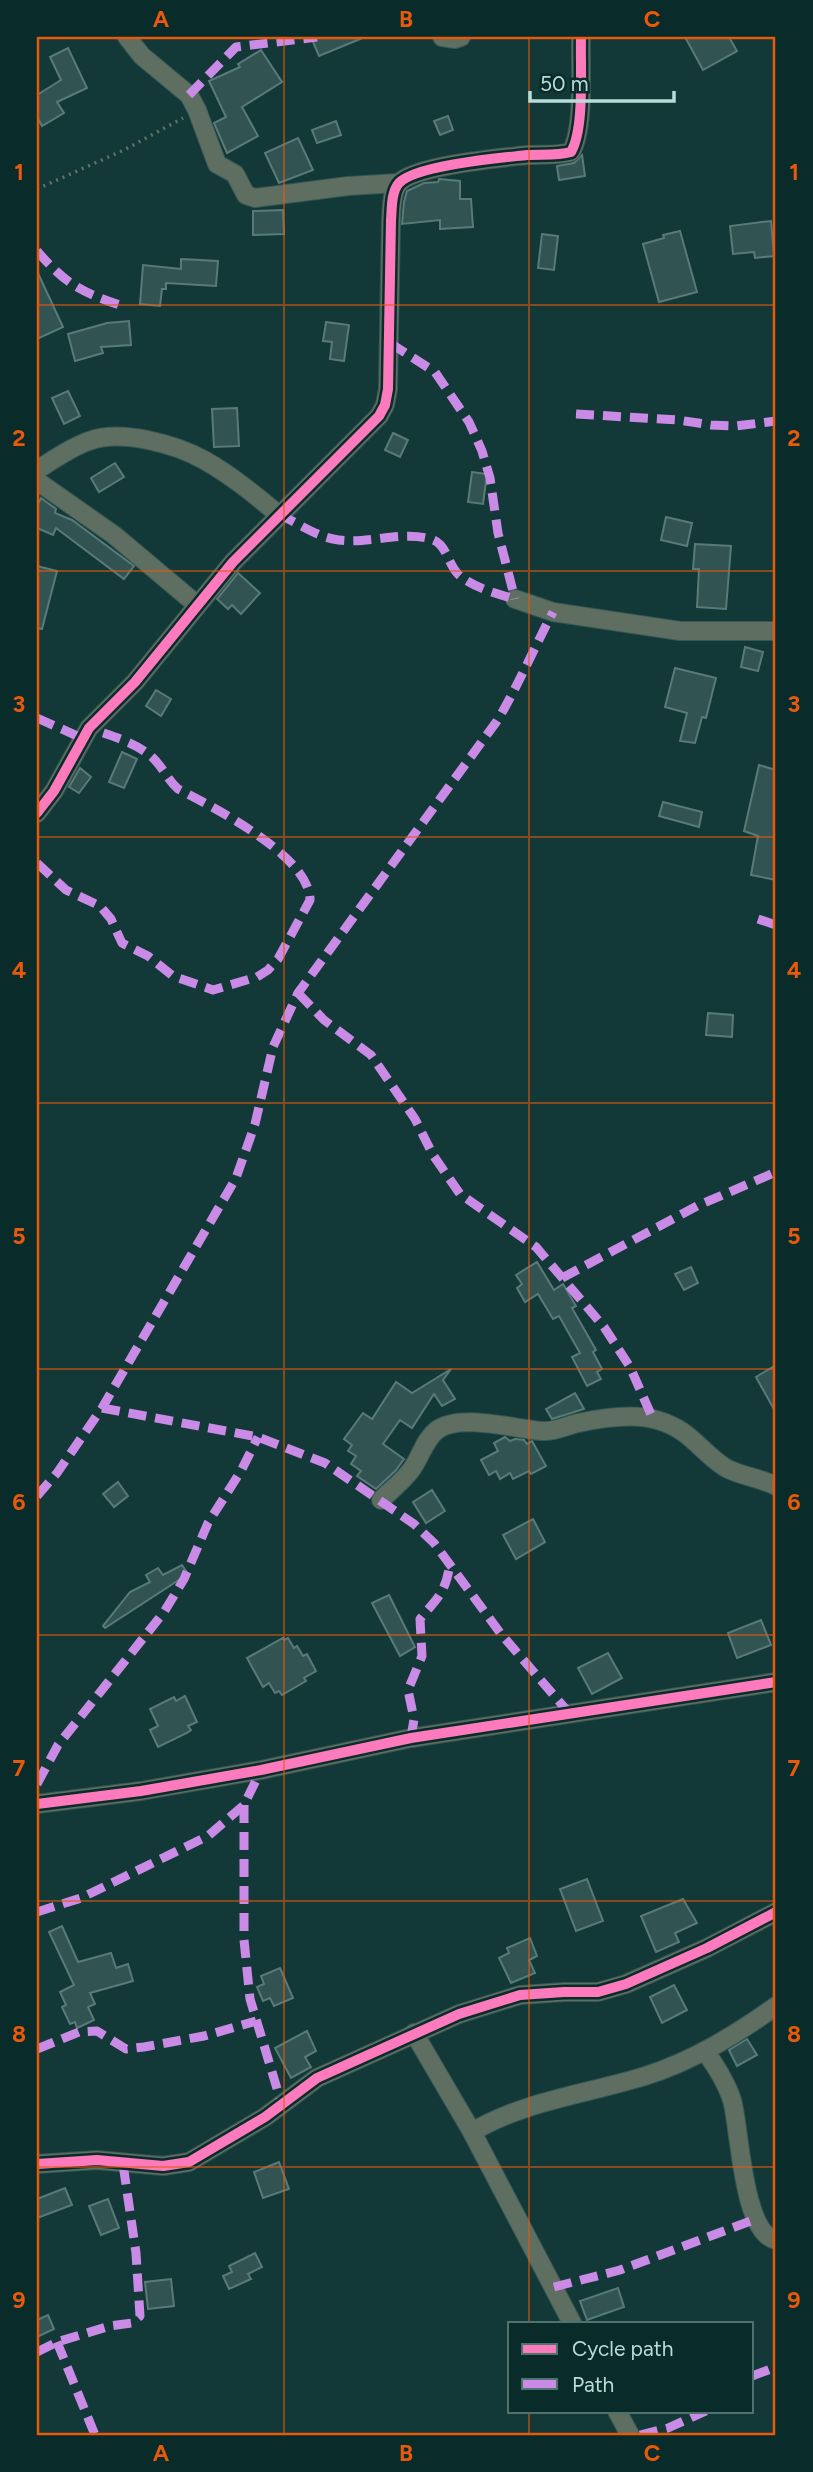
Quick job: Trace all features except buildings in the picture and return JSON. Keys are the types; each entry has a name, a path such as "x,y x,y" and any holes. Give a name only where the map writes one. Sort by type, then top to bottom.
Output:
{"street":[{"path":"127,37 142,56 189,95 217,164 235,174 246,195 255,198 348,186 398,183 435,168 570,152 579,120 581,37"},
{"path":"442,37 455,40 461,37"},
{"path":"37,813 54,791 89,728 135,682 197,604 278,514 367,429 385,405 390,343 391,220 394,192 398,183"},
{"path":"37,470 89,441 113,436 136,438 202,459 234,479 278,514"},
{"path":"37,481 114,535 197,604"},
{"path":"515,600 553,612 680,631 776,631"},
{"path":"381,1500 411,1470 426,1442 436,1431 448,1424 498,1425 544,1432 597,1419 617,1418 653,1419 671,1424 690,1436 727,1468 776,1486"},
{"path":"37,1804 141,1791 261,1770 411,1738 776,1682"},
{"path":"37,2164 97,2160 163,2166 189,2162 265,2117 317,2078 414,2033 459,2014 520,1995 597,1992 626,1984 707,1948 776,1912"},
{"path":"472,2132 504,2116 643,2077 706,2052 776,2006"},
{"path":"414,2033 472,2132 571,2322"},
{"path":"706,2052 721,2073 731,2098 741,2161 756,2220 763,2232 776,2240"},
{"path":"618,2412 629,2435"}],"path":[{"path":"37,189 124,150 197,110"}],"marked path":[{"path":"189,95 236,47 317,37"},
{"path":"37,251 74,285 94,296 120,305"},
{"path":"390,343 435,372 469,422 490,478 498,533 515,599"},
{"path":"576,414 736,426 776,421"},
{"path":"278,514 326,537 345,541 407,536 431,539 441,545 460,576 479,587 515,599"},
{"path":"37,1496 57,1473 102,1408 236,1178 255,1124 273,1047 298,993 497,721 553,612"},
{"path":"37,718 82,738"},
{"path":"37,863 66,890 100,906 111,919 122,943 148,956 173,976 213,990 257,977 268,970 278,959 310,900 306,883 277,850 235,820 178,789 154,759 140,748 89,728"},
{"path":"758,919 776,925"},
{"path":"298,993 324,1020 371,1055 415,1119 433,1155 460,1194 536,1247 604,1327 630,1367 653,1419"},
{"path":"562,1278 697,1206 776,1172"},
{"path":"102,1408 258,1437 325,1463 414,1524 434,1543 501,1634 570,1714"},
{"path":"37,1784 58,1745 164,1612 184,1579 208,1523 241,1471 258,1437"},
{"path":"411,1738 414,1719 408,1690 422,1656 420,1619 443,1589 450,1564"},
{"path":"37,1912 81,1898 208,1836 244,1805 261,1770"},
{"path":"244,1805 244,1940 250,1999 282,2105"},
{"path":"37,2049 79,2032 97,2031 126,2049 144,2047 204,2036 256,2021"},
{"path":"37,2352 57,2342 110,2326 132,2323 140,2316 136,2253 123,2164"},
{"path":"554,2287 620,2270 756,2219"},
{"path":"57,2342 95,2435"},
{"path":"754,2375 776,2367"},
{"path":"640,2435 668,2428 704,2412"}],"cycle path":[{"path":"37,813 54,791 89,728 135,682 233,562 379,416 385,405 388,389 391,220 396,187 408,177 440,167 571,152 580,113 581,37"},
{"path":"37,1804 141,1791 261,1770 411,1738 776,1682"},
{"path":"37,2164 97,2160 163,2166 189,2162 265,2117 317,2078 459,2014 520,1995 598,1992 626,1984 707,1948 776,1912"}]}
